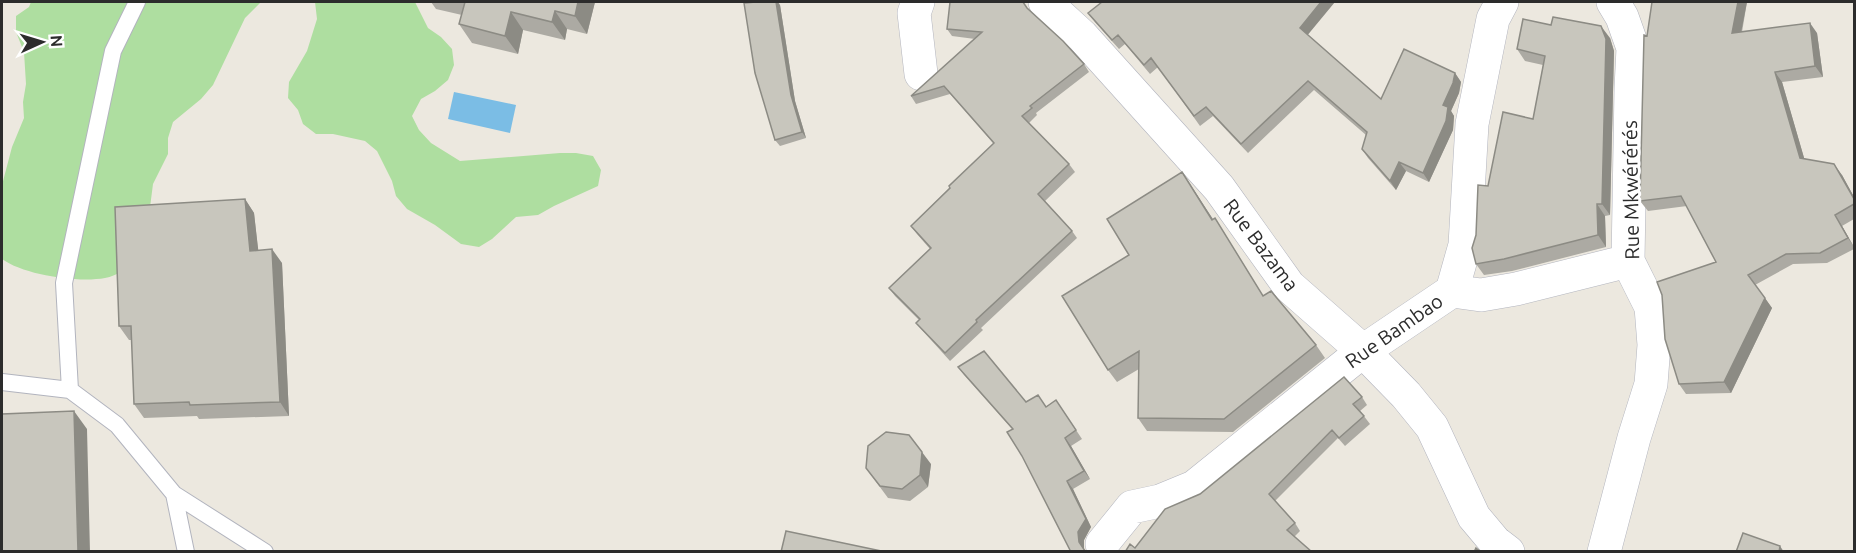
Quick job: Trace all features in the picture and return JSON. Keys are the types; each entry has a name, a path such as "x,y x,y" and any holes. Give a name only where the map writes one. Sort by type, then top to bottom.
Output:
{"street":[{"path":"918,2 914,14 921,74"},
{"name":"Rue Bazama","path":"1045,2 1090,45 1219,188 1289,286 1363,351 1407,395 1432,428 1474,517 1495,542 1508,552"},
{"name":"Rue Bambao","path":"1102,544 1132,507 1160,501 1194,487 1363,351 1452,291 1465,245 1472,124 1494,19 1502,2"},
{"name":"Rue Mkwérérés","path":"1604,552 1634,438 1651,384 1654,345 1651,307 1629,261 1633,48 1622,17 1613,2"},
{"path":"1452,291 1481,295 1516,289 1629,261"}],"lane":[{"path":"70,390 64,283 113,51 137,2"},
{"path":"2,382 70,390 117,425 174,494 265,552"},
{"path":"174,494 186,552"}],"green space":[{"path":"31,2 261,2 245,18 213,85 201,99 173,122 168,138 168,154 153,184 149,215 123,271 110,277 81,279 52,276 12,265 2,259 2,185 12,147 24,118 23,102 26,84 24,52 16,32 16,16 29,7"},
{"path":"315,2 415,2 428,28 452,49 454,65 448,80 421,99 412,116 419,130 431,143 460,161 560,153 593,156 601,170 598,186 538,215 516,217 492,239 479,247 461,244 435,225 407,209 396,196 392,181 377,151 365,141 333,134 316,134 303,124 298,110 288,98 289,82 307,51 317,19"}],"water":[{"path":"454,92 516,105 510,133 448,119"}],"building":[{"path":"465,2 578,2 575,16 555,11 552,22 511,12 505,36 459,24"},
{"path":"776,2 791,95 802,132 775,140 755,73 744,3"},
{"path":"950,2 1023,2 1084,64 1030,106 1032,108 1022,116 1069,164 1038,194 1072,231 976,320 977,322 945,353 916,323 920,319 889,288 931,248 911,226 994,143 944,86 911,96 982,32 947,29"},
{"path":"1102,2 1321,2 1300,28 1381,99 1404,49 1455,73 1443,105 1448,107 1446,121 1423,173 1399,162 1390,181 1362,149 1367,132 1308,81 1241,144 1206,107 1194,116 1151,58 1144,65 1118,35 1112,40 1088,13"},
{"path":"1652,2 1738,2 1732,33 1810,23 1815,66 1775,72 1800,158 1834,164 1854,199 1854,204 1835,215 1848,238 1820,253 1786,254 1748,275 1765,298 1724,382 1679,384 1665,339 1662,295 1657,282 1716,262 1681,196 1640,201 1644,35 1647,36"},
{"path":"1553,17 1601,26 1606,39 1602,204 1597,204 1598,235 1476,264 1472,248 1476,235 1478,185 1488,186 1503,112 1533,119 1545,56 1517,49 1523,19 1551,25"},
{"path":"1182,172 1212,220 1215,218 1263,296 1271,291 1316,345 1224,419 1138,418 1139,351 1108,370 1062,296 1129,255 1107,219"},
{"path":"245,199 250,251 272,249 280,402 134,404 131,326 119,326 115,207"},
{"path":"984,351 1026,402 1038,395 1046,407 1056,400 1076,430 1065,438 1084,471 1067,481 1086,519 1078,532 1079,542 1087,552 1071,552 1022,456 1007,432 1013,429 958,367"},
{"path":"1344,377 1362,397 1353,404 1364,416 1339,438 1332,430 1269,494 1295,523 1287,530 1312,552 1125,552 1130,544 1135,548 1165,509 1200,494"},
{"path":"74,411 78,552 2,552 2,414"},
{"path":"886,432 909,435 922,452 920,475 902,489 880,486 866,468 868,446"},
{"path":"786,531 886,552 781,552"},
{"path":"1743,533 1780,546 1779,552 1736,552"}]}
